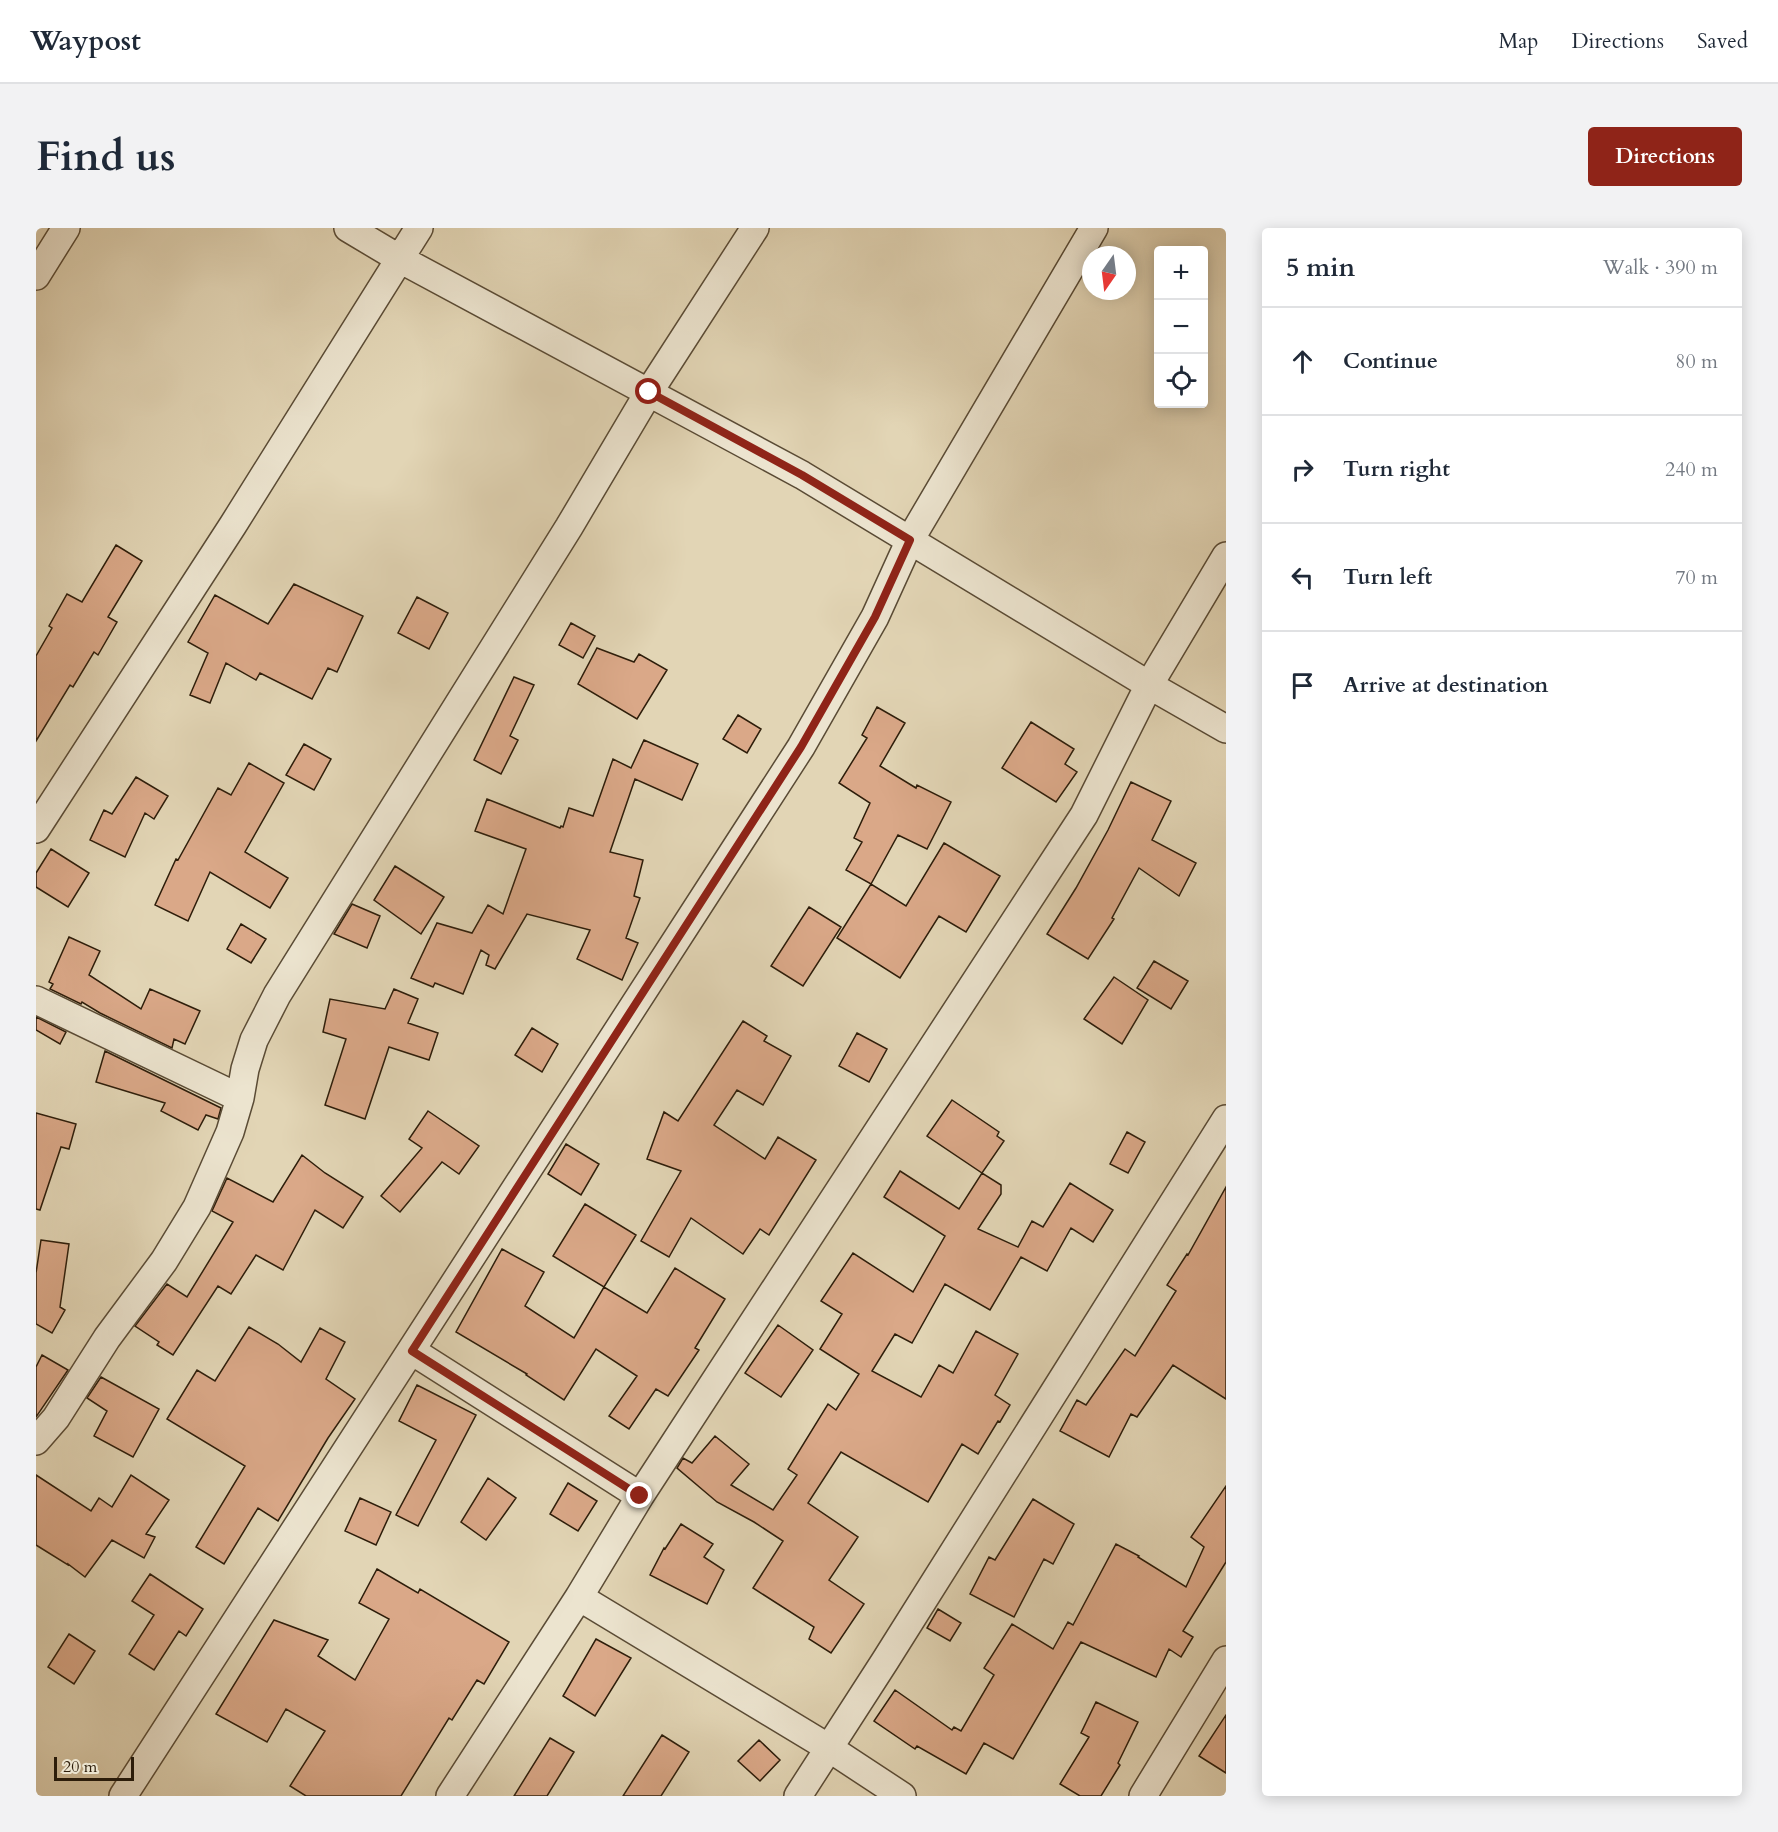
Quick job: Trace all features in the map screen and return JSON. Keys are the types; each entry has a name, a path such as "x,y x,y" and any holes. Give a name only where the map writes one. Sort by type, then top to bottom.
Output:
{"street":[{"path":"36,276 66,228"},
{"path":"348,228 399,259 802,475 1149,685 1226,729"},
{"path":"36,829 233,525 419,228"},
{"path":"36,1441 56,1418 107,1338 164,1261 197,1207 230,1132 254,1040 277,995 569,527 649,392 755,228"},
{"path":"123,1796 801,747 875,617 910,540 1094,228"},
{"path":"450,1796 579,1597 640,1496 1084,814 1149,685 1226,556"},
{"path":"36,1000 240,1098"},
{"path":"798,1796 1226,1119"},
{"path":"412,1351 640,1496"},
{"path":"579,1597 829,1748 902,1796"},
{"path":"1143,1796 1226,1660"}],"building":[{"path":"116,545 142,561 108,617 117,622 98,655 94,652 73,687 70,685 36,741 36,656 67,594 82,602"},
{"path":"294,584 363,616 337,672 328,668 312,699 260,673 256,680 226,663 210,703 190,695 208,653 188,642 215,595 268,624"},
{"path":"417,597 448,613 429,649 398,633"},
{"path":"571,623 595,636 583,658 559,645"},
{"path":"597,648 634,662 639,654 667,670 637,719 578,684"},
{"path":"514,677 534,685 510,736 518,740 501,774 474,760"},
{"path":"877,707 905,723 880,766 916,788 917,785 951,802 927,849 898,835 871,884 846,870 862,842 854,838 870,803 839,783 867,738 862,735"},
{"path":"738,715 761,729 747,753 723,739"},
{"path":"1031,722 1074,749 1065,764 1077,772 1056,802 1002,768"},
{"path":"644,740 698,764 682,800 635,779 610,852 643,860 634,896 640,898 626,938 638,943 622,980 577,959 590,930 527,914 495,969 486,965 489,955 481,950 463,994 435,983 433,987 411,978 437,923 472,933 488,905 503,914 526,849 475,831 487,799 560,828 563,827 569,808 593,816 613,759 631,768"},
{"path":"304,744 331,759 314,790 286,775"},
{"path":"249,763 284,783 245,852 288,878 270,908 210,872 188,921 155,905 176,859 178,860 218,788 231,795"},
{"path":"136,777 168,796 154,819 145,813 125,857 90,840 104,810 112,814"},
{"path":"1131,782 1171,801 1152,840 1196,863 1179,896 1139,868 1112,918 1114,919 1088,959 1047,934 1076,888"},
{"path":"944,843 1000,876 966,932 939,916 900,978 837,938 871,884 906,906"},
{"path":"51,849 89,873 68,907 36,887 36,873"},
{"path":"395,866 444,897 421,934 374,900"},
{"path":"352,904 380,916 367,948 334,934"},
{"path":"809,907 841,927 803,986 771,966"},
{"path":"241,924 266,939 251,963 227,949"},
{"path":"69,937 100,951 89,975 141,1009 150,989 200,1011 185,1044 174,1039 172,1048 82,1002 81,1004 50,989 53,984 49,982"},
{"path":"1154,961 1188,981 1171,1009 1137,988"},
{"path":"1114,977 1148,1000 1122,1044 1084,1019"},
{"path":"394,989 418,999 408,1023 438,1033 429,1060 389,1047 365,1119 325,1105 346,1039 323,1032 330,999 385,1009"},
{"path":"36,1017 66,1032 60,1044 36,1030"},
{"path":"743,1021 767,1036 764,1041 791,1056 763,1105 737,1090 714,1125 765,1159 778,1137 816,1160 769,1235 760,1229 743,1254 691,1218 669,1257 641,1241 681,1171 647,1159 664,1112 678,1121"},
{"path":"532,1028 558,1044 542,1072 515,1055"},
{"path":"857,1033 887,1049 869,1082 839,1066"},
{"path":"105,1051 221,1108 218,1119 206,1115 198,1130 161,1111 165,1103 96,1082"},
{"path":"952,1100 999,1132 997,1136 1004,1141 982,1173 927,1136"},
{"path":"428,1111 479,1146 459,1174 442,1162 400,1212 381,1196 422,1148 409,1139"},
{"path":"36,1113 76,1124 69,1149 61,1147 40,1210 36,1209"},
{"path":"1127,1132 1145,1142 1128,1173 1110,1164"},
{"path":"566,1144 599,1164 581,1195 548,1174"},
{"path":"302,1155 363,1197 343,1228 315,1210 283,1270 256,1255 231,1294 218,1286 173,1355 157,1345 159,1342 135,1326 167,1284 187,1297 233,1222 212,1211 227,1178 273,1202"},
{"path":"900,1171 959,1209 982,1173 1001,1185 1001,1194 978,1229 1018,1247 1032,1221 1043,1227 1070,1183 1113,1210 1093,1242 1071,1228 1047,1271 1021,1257 990,1310 945,1284 912,1343 895,1334 872,1371 921,1397 939,1365 953,1373 976,1331 1018,1354 995,1395 1010,1405 978,1454 962,1444 928,1502 841,1452 808,1503 858,1537 829,1580 864,1604 831,1653 809,1639 814,1627 753,1588 783,1541 717,1502 677,1468 683,1458 692,1463 715,1436 749,1464 731,1485 773,1510 797,1475 788,1469 828,1404 836,1410 859,1374 820,1349 842,1314 821,1301 853,1253 913,1292 945,1236 884,1197"},
{"path":"1226,1187 1226,1399 1173,1365 1137,1417 1131,1414 1109,1457 1060,1431 1077,1400 1086,1405 1125,1349 1135,1356 1176,1291 1167,1285 1188,1255"},
{"path":"585,1204 636,1235 604,1287 553,1256"},
{"path":"41,1240 69,1244 60,1307 65,1310 52,1333 36,1324 36,1273"},
{"path":"502,1249 544,1272 525,1306 574,1338 604,1287 647,1313 675,1268 725,1299 695,1348 699,1350 668,1396 656,1389 629,1429 609,1416 637,1376 596,1349 564,1400 527,1374 456,1332"},
{"path":"778,1325 813,1350 781,1397 745,1373"},
{"path":"249,1327 278,1344 301,1362 320,1328 345,1342 326,1379 355,1399 328,1438 278,1521 258,1508 224,1564 196,1547 245,1466 167,1419 197,1370 215,1381"},
{"path":"42,1355 68,1370 36,1417 36,1367"},
{"path":"101,1377 159,1409 133,1457 94,1436 107,1411 87,1398"},
{"path":"417,1385 476,1415 418,1526 396,1515 436,1440 399,1421"},
{"path":"36,1475 91,1511 99,1498 112,1507 131,1475 169,1500 146,1534 155,1537 144,1558 112,1540 85,1577 36,1545"},
{"path":"488,1478 516,1498 486,1540 461,1522"},
{"path":"568,1483 597,1501 578,1531 550,1514"},
{"path":"1226,1486 1226,1562 1183,1631 1193,1637 1181,1657 1169,1649 1156,1677 1081,1642 1013,1759 984,1743 966,1774 917,1746 915,1749 874,1721 895,1690 952,1730 954,1727 961,1731 994,1675 984,1668 1012,1624 1053,1649 1068,1622 1073,1625 1116,1544 1139,1556 1186,1587 1204,1547 1191,1537"},
{"path":"360,1498 391,1512 376,1545 345,1531"},
{"path":"1033,1499 1074,1524 1053,1564 1044,1559 1014,1617 970,1594 989,1557 995,1560"},
{"path":"681,1524 713,1544 704,1557 724,1570 707,1604 650,1575 664,1548"},
{"path":"377,1569 418,1593 420,1589 509,1642 484,1684 477,1680 452,1720 449,1718 401,1796 306,1796 290,1786 325,1731 286,1709 267,1742 216,1714 274,1620 328,1640 318,1656 355,1680 389,1619 359,1603"},
{"path":"150,1574 203,1609 186,1636 179,1631 154,1670 129,1654 154,1615 132,1601"},
{"path":"938,1609 961,1623 950,1641 927,1628"},
{"path":"69,1634 95,1651 74,1684 48,1667"},
{"path":"596,1639 631,1658 595,1716 563,1696"},
{"path":"1096,1702 1138,1722 1118,1763 1120,1765 1101,1796 1080,1796 1060,1784 1089,1737 1081,1733"},
{"path":"1226,1715 1226,1773 1199,1756"},
{"path":"662,1735 689,1752 661,1796 623,1796"},
{"path":"550,1738 574,1752 547,1796 514,1796"},
{"path":"759,1740 780,1760 760,1781 738,1761"}],"route":[{"path":"640,1496 412,1351 801,747 875,617 910,540 802,475 649,392"}]}
